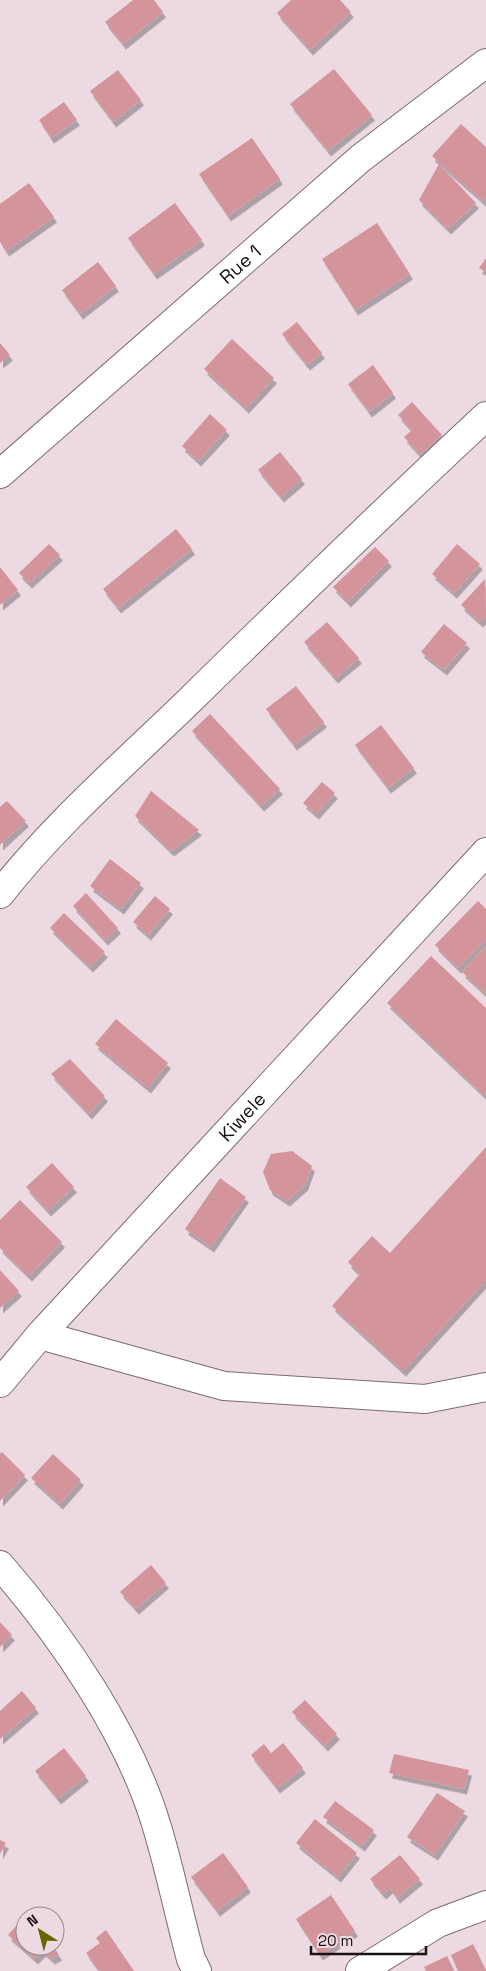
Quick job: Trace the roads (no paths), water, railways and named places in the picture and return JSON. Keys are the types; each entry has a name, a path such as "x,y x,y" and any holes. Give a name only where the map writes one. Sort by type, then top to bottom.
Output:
{"street":[{"name":"Rue 1","path":"0,474 361,158 486,63"},
{"path":"0,894 18,871 100,785 372,522 486,416"},
{"name":"Kiwele","path":"0,1383 40,1334 486,852"},
{"path":"40,1334 224,1386 425,1399 486,1387"},
{"path":"0,1565 38,1608 63,1644 116,1731 136,1769 157,1826 191,1959 197,1971"},
{"path":"360,1971 438,1923 486,1905"}]}
